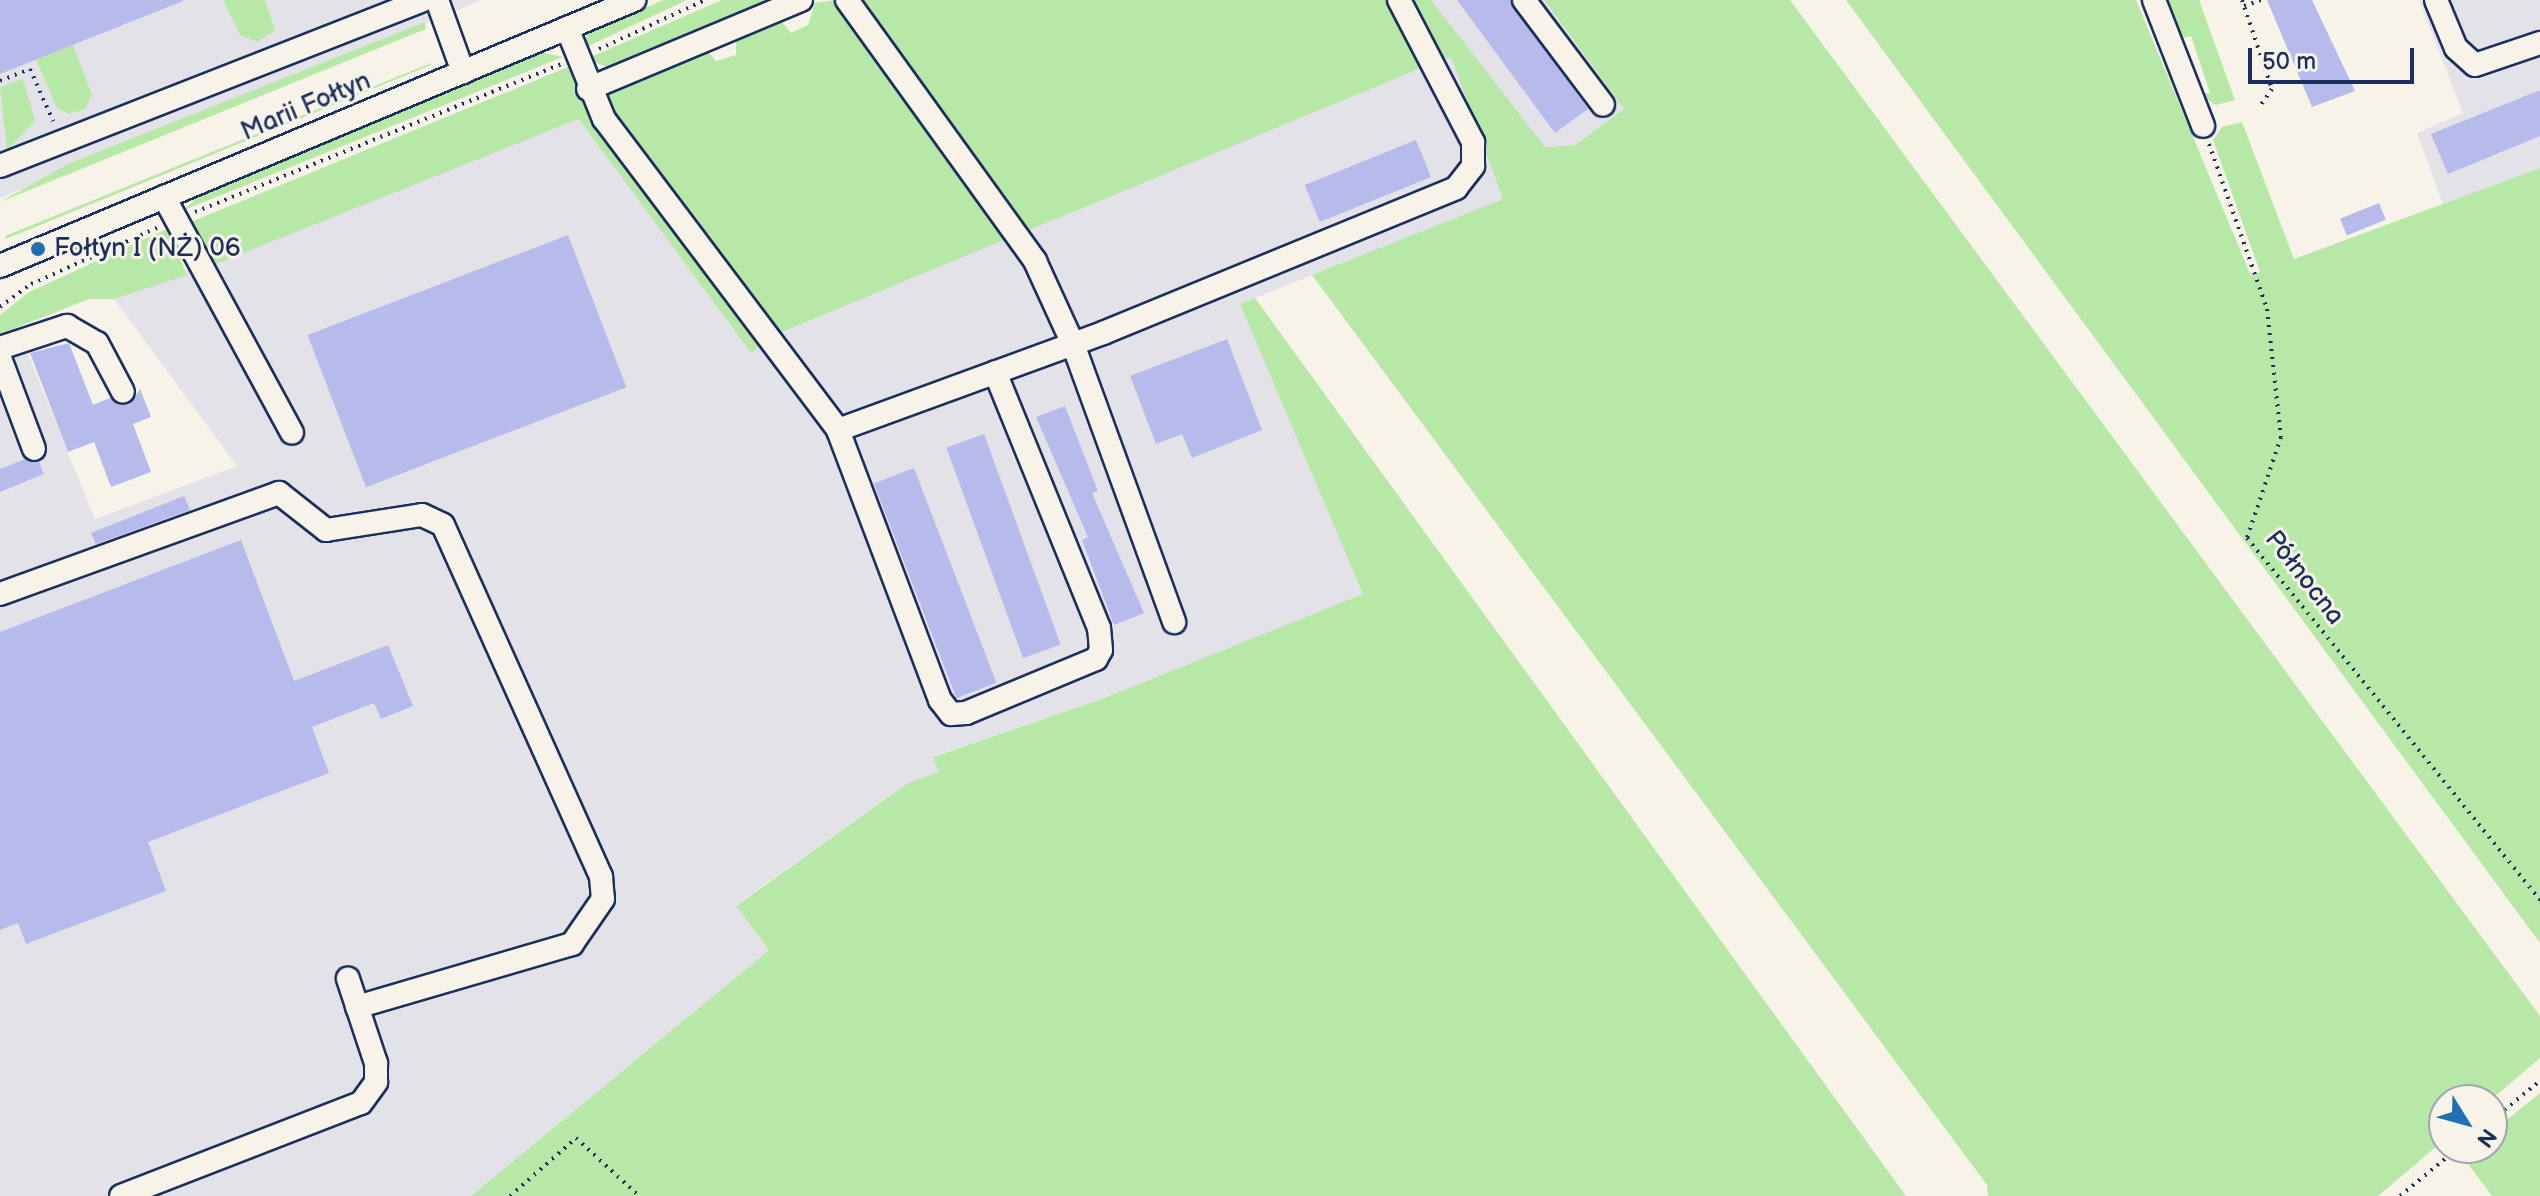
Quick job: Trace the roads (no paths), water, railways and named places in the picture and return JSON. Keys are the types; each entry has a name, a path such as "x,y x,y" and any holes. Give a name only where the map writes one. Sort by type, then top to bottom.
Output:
{"street":[{"path":"0,166 423,0"},
{"path":"437,0 463,72"},
{"name":"Marii Fołtyn","path":"0,266 634,0"},
{"path":"588,89 801,0"},
{"path":"847,0 1035,261 1073,344 1174,622"},
{"path":"838,430 1073,344 1443,195 1466,178 1473,142 1399,0"},
{"path":"1524,0 1603,105"},
{"path":"2154,0 2203,126"},
{"path":"2436,0 2456,48 2475,65 2540,43"},
{"path":"567,28 588,89 838,430 940,700 951,714 966,713 1096,659 1101,650 1099,628 995,372"},
{"path":"164,197 174,221 292,433"},
{"path":"0,348 67,326 97,343 123,392"},
{"path":"0,358 34,449"},
{"path":"0,594 279,493 326,530 422,515 443,525 601,877 603,899 572,944 357,1007"},
{"path":"121,1196 361,1103 376,1082 376,1063 348,979"}],"place":[{"name":"Fołtyn I (NŻ) 06","path":"38,249"}]}
